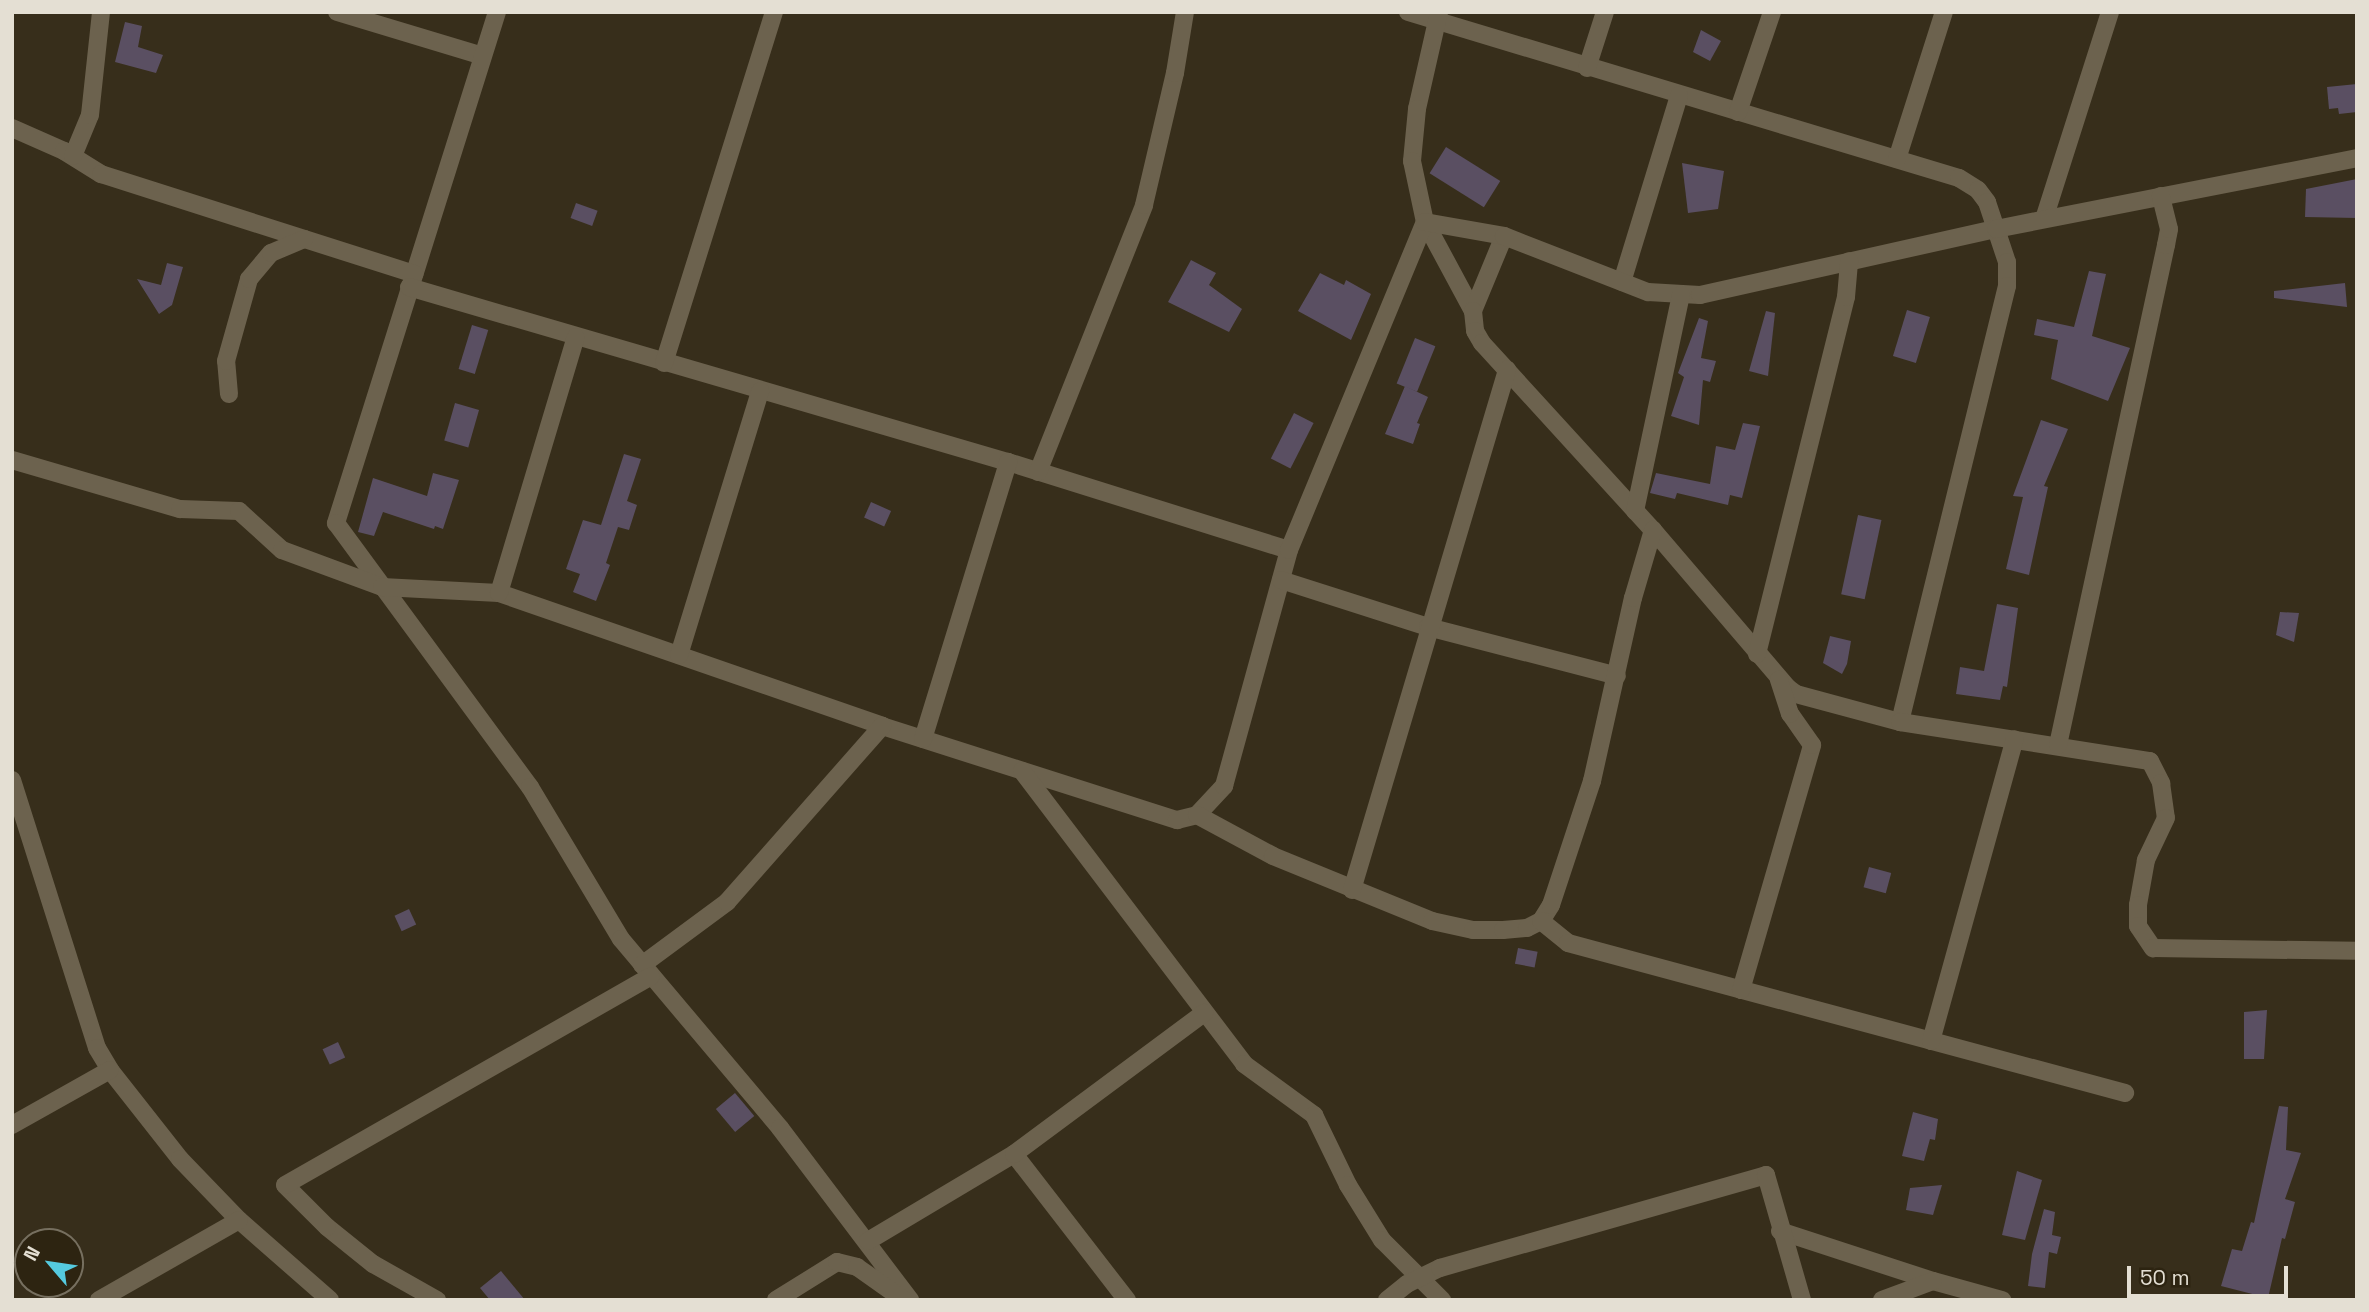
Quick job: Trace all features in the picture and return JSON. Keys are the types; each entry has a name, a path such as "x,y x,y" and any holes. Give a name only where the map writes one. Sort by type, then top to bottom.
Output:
{"street":[{"path":"73,156 90,115 101,12"},
{"path":"337,12 483,56"},
{"path":"497,12 336,523 530,787 621,939 780,1128 910,1300"},
{"path":"664,363 774,12"},
{"path":"1038,472 1144,205 1175,74 1185,12"},
{"path":"1408,12 1438,17 1587,68 1898,159 1970,183 1987,202 2007,262 2007,286 1900,722"},
{"path":"1587,68 1605,12"},
{"path":"1738,113 1772,12"},
{"path":"1898,159 1944,12"},
{"path":"2044,219 2110,12"},
{"path":"1438,17 1417,109 1412,161 1425,222 1473,311 1475,331 1507,370 1653,530 1779,678 1796,694 1900,722 2150,761 2161,783 2166,818 2146,860 2138,905 2138,926 2153,948 2357,951"},
{"path":"1622,282 1679,95"},
{"path":"12,128 73,156 101,174 304,239 411,280 576,337 1008,462 1289,550"},
{"path":"1425,222 1504,236 1647,292 1700,295 1996,229 2357,158"},
{"path":"2058,745 2166,245 2168,229 2161,196"},
{"path":"12,460 180,509 239,511 282,550 383,587 499,593 882,726 1177,820 1197,815 1224,786 1289,550 1425,222"},
{"path":"1473,311 1504,236"},
{"path":"229,394 226,361 249,279 271,253 304,239"},
{"path":"1757,654 1846,298 1849,261"},
{"path":"1635,511 1681,295"},
{"path":"499,593 576,337"},
{"path":"1352,890 1428,627 1507,370"},
{"path":"679,655 760,391"},
{"path":"923,739 1008,462"},
{"path":"1197,815 1273,856 1432,921 1473,930 1527,928 1541,921 1551,905 1592,781 1633,598 1653,530"},
{"path":"1281,580 1428,627 1617,676"},
{"path":"1741,990 1812,745 1790,714 1779,678"},
{"path":"438,1300 373,1264 327,1227 285,1185 647,970 727,902 882,726"},
{"path":"1931,1041 2015,739"},
{"path":"1022,771 1244,1064 1314,1115 1348,1185 1382,1240 1418,1279 1442,1300"},
{"path":"12,780 97,1048 110,1070 180,1159 239,1220 330,1300"},
{"path":"1541,921 1568,943 2125,1093"},
{"path":"868,1241 1014,1154 1204,1013"},
{"path":"12,1125 110,1070"},
{"path":"1014,1154 1127,1300"},
{"path":"1387,1300 1440,1268 1766,1175 1802,1300"},
{"path":"99,1300 239,1220"},
{"path":"1780,1231 1933,1281 2002,1300"},
{"path":"776,1300 837,1262 857,1267 904,1300"},
{"path":"1882,1300 1933,1281"}],"building":[{"path":"125,22 142,26 138,47 163,55 156,73 115,62"},
{"path":"1701,30 1721,41 1710,61 1693,52"},
{"path":"2357,84 2357,112 2339,114 2338,108 2329,109 2327,87"},
{"path":"1446,147 1500,181 1484,207 1430,173"},
{"path":"1682,163 1724,171 1718,209 1688,213"},
{"path":"2357,179 2357,218 2305,217 2306,189"},
{"path":"576,203 598,211 592,226 571,218"},
{"path":"1191,260 1216,273 1209,285 1242,309 1229,332 1168,302"},
{"path":"167,263 183,267 172,305 159,314 137,279 161,285"},
{"path":"2089,271 2106,274 2092,336 2130,348 2108,401 2051,379 2058,340 2034,335 2037,319 2074,327"},
{"path":"1320,273 1344,285 1346,280 1371,294 1351,340 1298,311"},
{"path":"2345,283 2347,307 2274,298 2274,291"},
{"path":"1907,310 1930,317 1916,363 1893,356"},
{"path":"1766,311 1775,313 1768,376 1749,371"},
{"path":"1699,318 1708,321 1701,358 1716,361 1710,382 1703,380 1699,425 1671,416 1684,377 1678,373"},
{"path":"472,325 488,330 475,374 459,369"},
{"path":"1415,338 1435,346 1417,392 1397,383"},
{"path":"1405,386 1428,397 1417,423 1420,424 1413,444 1385,434"},
{"path":"455,403 479,410 468,447 444,440"},
{"path":"1294,413 1314,423 1290,468 1271,458"},
{"path":"2041,420 2068,429 2044,486 2048,487 2029,575 2006,569 2023,497 2013,496"},
{"path":"1743,423 1760,426 1742,498 1730,495 1728,505 1677,493 1675,499 1650,493 1656,473 1710,484 1716,446 1735,450"},
{"path":"624,454 641,459 627,501 637,505 629,530 618,527 606,563 610,565 596,601 573,592 580,574 566,569 583,520 601,525"},
{"path":"433,473 459,480 443,529 435,526 434,529 383,512 374,536 358,532 373,478 427,496"},
{"path":"871,502 891,511 884,526 864,518"},
{"path":"1858,515 1881,520 1865,599 1841,594"},
{"path":"1997,604 2018,608 2007,687 2003,686 2000,700 1956,694 1960,667 1984,671"},
{"path":"2280,612 2299,613 2294,642 2276,635"},
{"path":"1830,636 1851,641 1847,664 1842,674 1823,663"},
{"path":"1869,867 1891,873 1886,893 1864,887"},
{"path":"409,909 416,924 402,931 394,916"},
{"path":"1518,948 1538,952 1535,968 1515,964"},
{"path":"2267,1010 2264,1059 2244,1059 2244,1012"},
{"path":"338,1042 345,1057 330,1065 323,1049"},
{"path":"735,1093 754,1116 735,1132 716,1109"},
{"path":"2279,1106 2288,1107 2286,1150 2301,1153 2285,1199 2295,1202 2285,1239 2282,1238 2268,1298 2221,1286 2232,1249 2242,1251 2251,1222 2254,1223"},
{"path":"1913,1112 1938,1119 1935,1140 1930,1139 1924,1161 1902,1156"},
{"path":"2017,1171 2042,1180 2025,1240 2002,1235"},
{"path":"1942,1185 1933,1215 1906,1210 1910,1188"},
{"path":"2044,1209 2055,1212 2052,1235 2061,1237 2057,1254 2049,1252 2045,1288 2028,1286 2032,1254"},
{"path":"501,1271 525,1300 490,1300 480,1288"}]}
